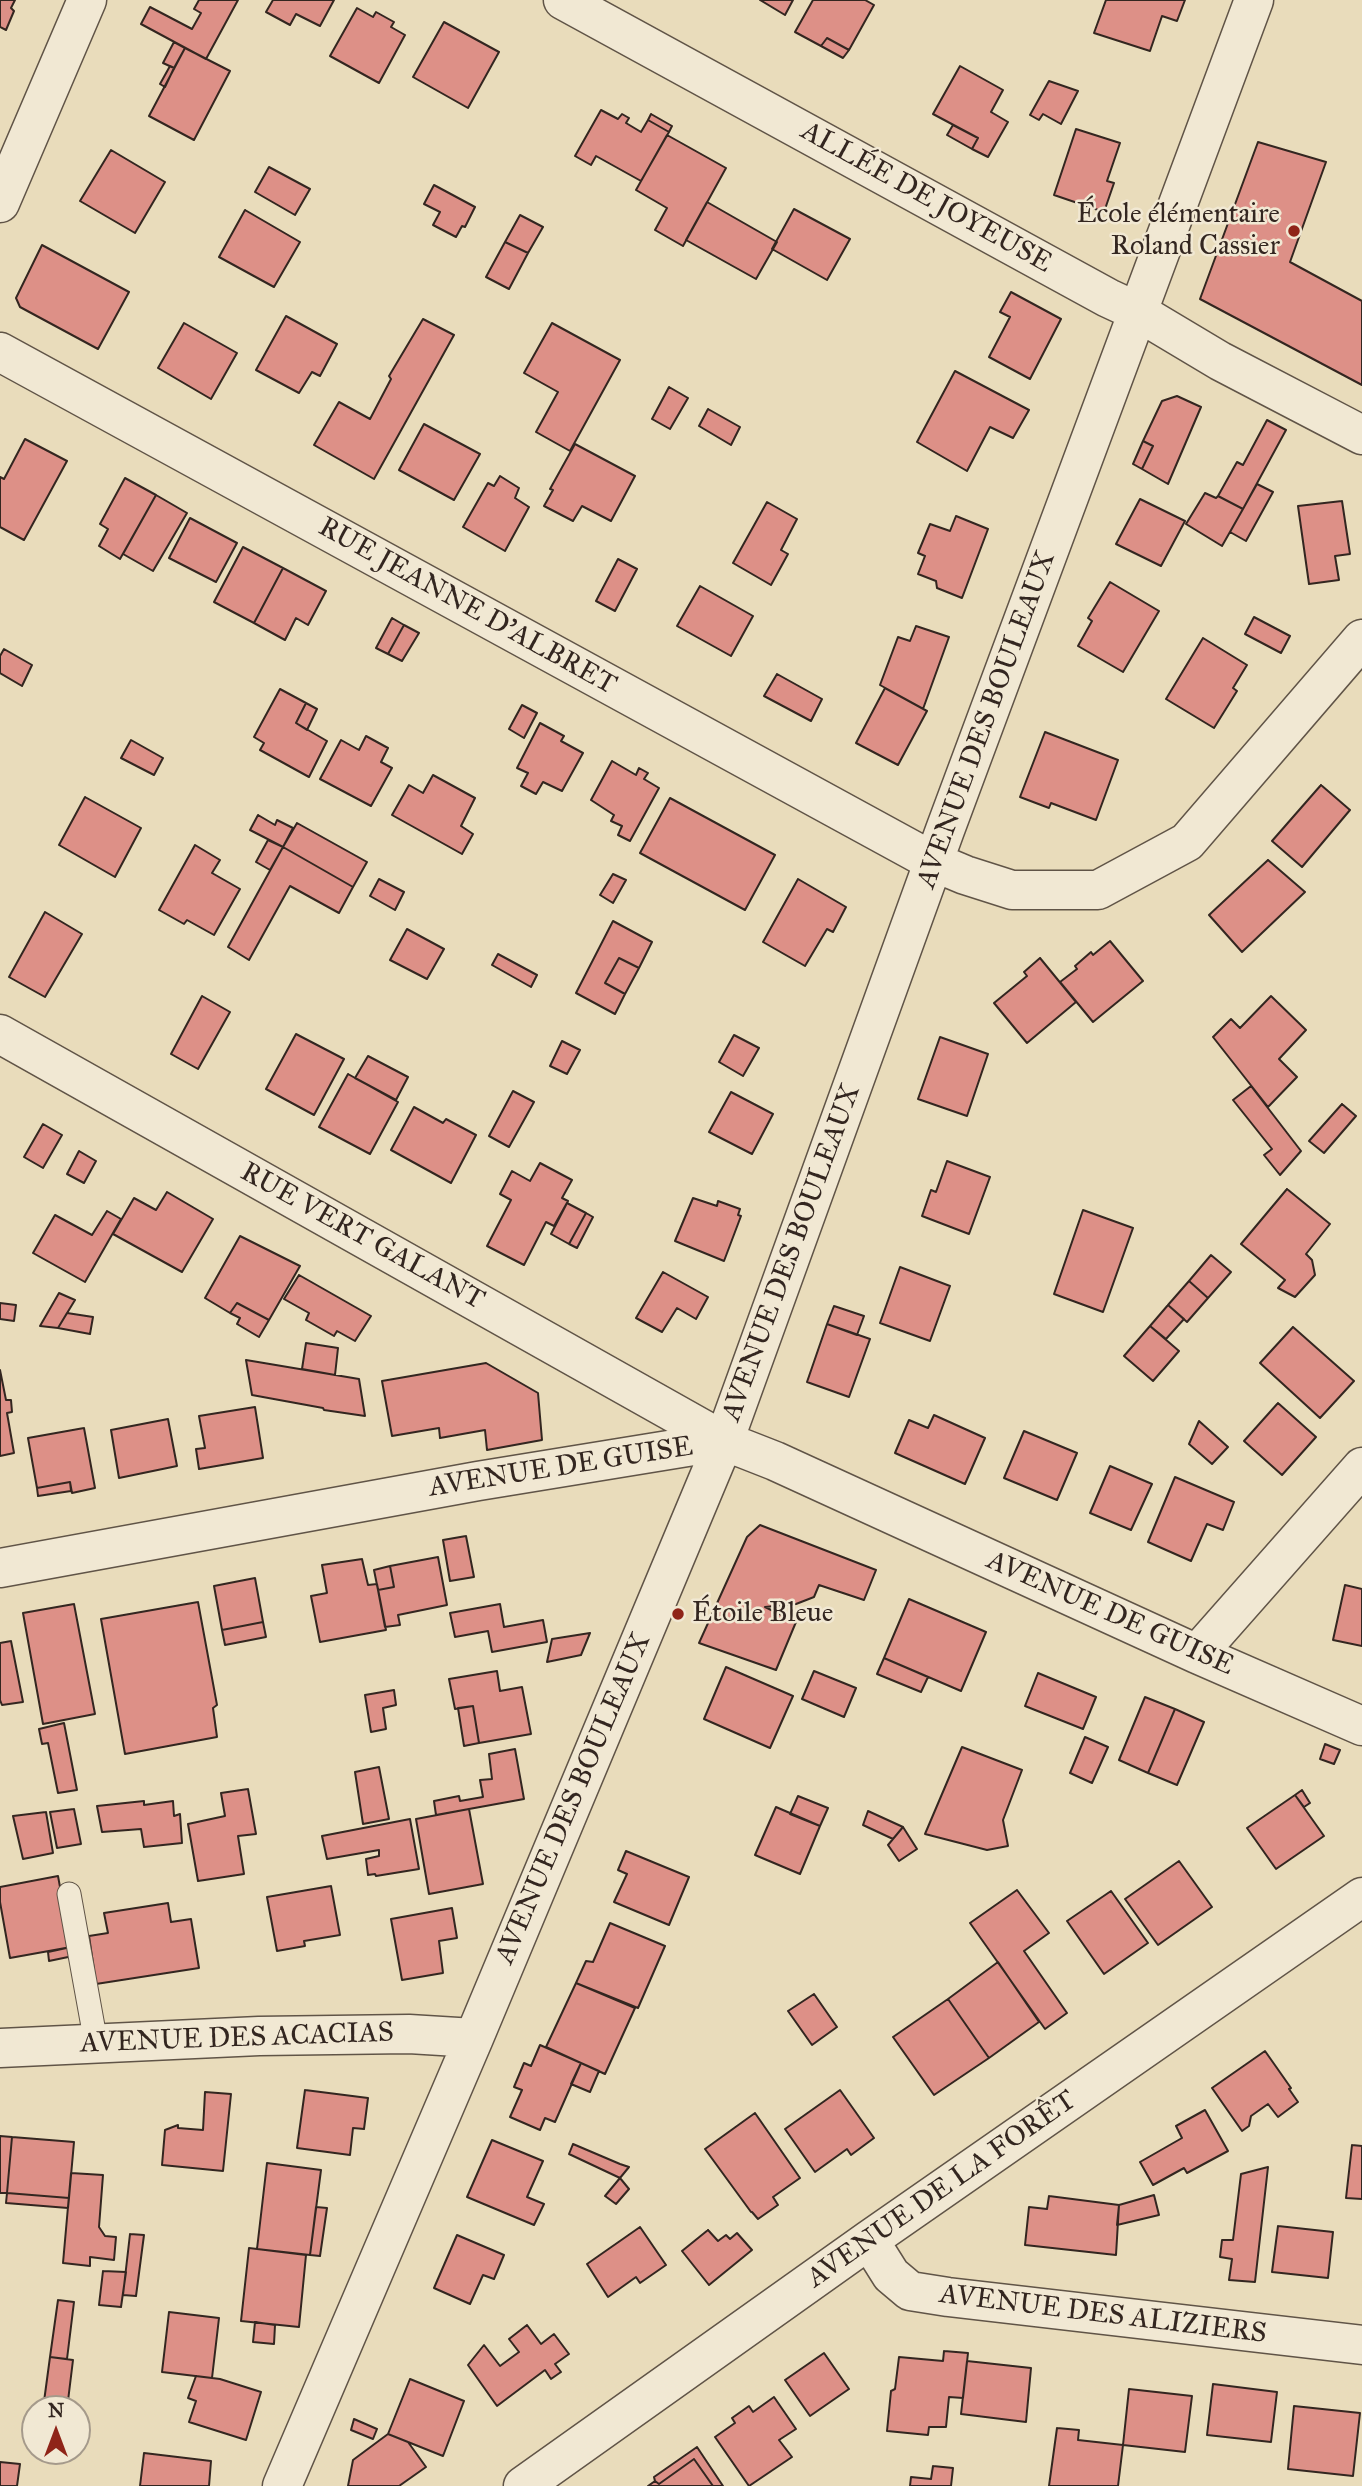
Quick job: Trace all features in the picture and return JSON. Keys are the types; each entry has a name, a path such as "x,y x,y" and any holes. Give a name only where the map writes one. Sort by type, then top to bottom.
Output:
{"street":[{"path":"0,203 87,0"},
{"name":"ALLÉE DE JOYEUSE","path":"564,0 1138,312 1220,361 1362,435"},
{"name":"AVENUE DES BOULEAUX","path":"282,2486 474,2038 724,1441 933,862 1254,0"},
{"name":"RUE JEANNE D'ALBRET","path":"0,352 933,862 949,870 1013,890 1098,890 1187,842 1362,639"},
{"name":"RUE VERT GALANT","path":"0,1034 724,1441"},
{"name":"AVENUE DE GUISE","path":"0,1567 478,1481 724,1441 775,1461 1197,1654 1362,1726"},
{"path":"1197,1654 1362,1467"},
{"name":"AVENUE DE LA FORÊT","path":"523,2486 869,2240 1362,1897"},
{"name":"AVENUE DES ACACIAS","path":"0,2048 259,2036 409,2034 474,2038"},
{"name":"AVENUE DES ALIZIERS","path":"869,2240 891,2275 910,2291 1362,2345"}],"lane":[{"path":"69,1894 96,2043"}],"building":[{"path":"0,0 15,0 11,8 14,11 6,30 0,27"},
{"path":"199,0 238,0 206,59 141,24 150,7 192,29 201,13 194,9"},
{"path":"273,0 334,0 320,26 296,14 290,25 266,12"},
{"path":"760,0 793,0 785,15"},
{"path":"813,0 865,0 874,5 849,50 827,38 821,46 795,32"},
{"path":"1106,0 1185,0 1177,21 1162,16 1150,51 1094,33"},
{"path":"357,8 373,17 376,12 394,22 391,27 405,35 379,83 330,56"},
{"path":"444,22 499,52 468,108 413,77"},
{"path":"827,38 849,50 843,58 821,46"},
{"path":"174,42 185,48 174,68 163,63"},
{"path":"185,48 230,71 194,140 149,116"},
{"path":"170,66 174,68 165,87 160,84"},
{"path":"960,66 1003,90 991,112 1008,122 988,157 972,149 978,138 933,114"},
{"path":"1049,81 1078,91 1061,124 1043,114 1039,120 1030,115"},
{"path":"601,110 618,119 622,114 629,118 626,123 641,132 648,120 669,132 641,181 596,156 591,165 575,156"},
{"path":"651,114 672,126 669,132 648,120"},
{"path":"953,125 978,138 972,149 947,135"},
{"path":"1076,129 1120,143 1107,181 1114,183 1104,212 1054,195"},
{"path":"667,135 726,168 683,246 655,230 667,208 636,190"},
{"name":"École élémentaire Roland Cassier","path":"1258,142 1326,162 1290,262 1362,301 1362,385 1200,299"},
{"path":"111,150 165,182 135,233 80,201"},
{"path":"269,167 310,189 295,215 255,192"},
{"path":"434,185 475,207 465,227 462,226 456,237 433,225 440,212 424,204"},
{"path":"707,202 777,242 756,279 686,240"},
{"path":"794,209 850,239 827,280 772,249"},
{"path":"245,210 300,242 274,287 219,257"},
{"path":"520,215 543,227 528,253 505,242"},
{"path":"505,242 528,253 509,289 486,277"},
{"path":"42,245 129,292 98,349 20,307 16,298"},
{"path":"1011,292 1061,319 1030,379 989,357 1010,317 1000,312"},
{"path":"286,316 337,344 320,376 312,372 299,393 256,370"},
{"path":"423,319 454,335 374,479 314,445 339,402 370,419 391,379 389,376"},
{"path":"184,323 237,353 211,399 158,368"},
{"path":"552,323 620,360 570,451 536,432 558,392 524,373"},
{"path":"955,371 1029,410 1013,438 990,427 967,471 917,442"},
{"path":"669,387 688,398 670,429 652,419"},
{"path":"1177,396 1201,407 1168,484 1142,469 1153,446 1143,441 1162,401"},
{"path":"708,409 740,427 731,445 699,426"},
{"path":"1267,420 1286,430 1243,509 1218,496 1237,462 1243,465"},
{"path":"424,424 480,454 454,500 399,470"},
{"path":"25,439 67,461 24,540 0,527 0,477 4,479"},
{"path":"1143,441 1153,446 1142,469 1133,464"},
{"path":"575,444 635,476 611,521 582,506 573,521 544,506 553,490 550,489"},
{"path":"500,476 519,488 515,498 529,507 505,551 463,527 488,483 494,486"},
{"path":"125,478 156,495 120,559 99,546 108,529 100,524"},
{"path":"1257,484 1273,492 1246,541 1230,532"},
{"path":"1205,493 1216,498 1218,496 1243,509 1222,546 1186,524"},
{"path":"156,495 187,513 153,571 123,554"},
{"path":"1140,499 1185,521 1161,566 1116,544"},
{"path":"1342,501 1350,554 1335,556 1339,580 1309,584 1298,506"},
{"path":"767,502 797,519 781,550 788,554 771,585 733,563"},
{"path":"956,516 988,529 962,598 937,588 936,581 918,574 925,556 918,553 930,524 950,531"},
{"path":"190,518 237,543 216,582 169,558"},
{"path":"243,547 283,568 254,623 214,602"},
{"path":"618,559 637,569 615,611 596,601"},
{"path":"283,568 326,591 308,625 296,618 285,640 254,623"},
{"path":"1110,582 1159,611 1123,672 1078,646 1092,621 1088,618"},
{"path":"700,586 753,616 731,656 677,626"},
{"path":"1254,617 1290,636 1281,653 1245,634"},
{"path":"392,618 404,625 388,654 376,648"},
{"path":"404,625 419,633 402,661 388,654"},
{"path":"916,626 949,637 923,709 880,685 898,637 910,641"},
{"path":"1203,638 1247,665 1233,688 1237,691 1214,728 1166,699"},
{"path":"4,649 32,665 22,686 0,673 0,656"},
{"path":"777,674 822,699 811,721 764,696"},
{"path":"885,688 927,711 898,765 856,743"},
{"path":"280,689 306,703 296,723 327,741 309,777 260,750 264,743 254,737"},
{"path":"306,703 317,709 307,730 296,723"},
{"path":"522,705 537,713 524,738 509,729"},
{"path":"540,723 564,736 561,741 583,753 562,791 543,782 536,794 521,786 528,773 517,768"},
{"path":"1045,732 1118,760 1096,820 1051,803 1049,808 1020,797"},
{"path":"366,736 388,748 381,762 392,768 371,806 320,779 341,740 359,750"},
{"path":"131,740 163,758 154,775 121,758"},
{"path":"612,761 636,775 639,768 648,773 644,779 659,788 630,841 618,835 622,826 611,821 614,815 591,800"},
{"path":"433,775 475,798 461,826 473,834 462,854 392,815 409,785 423,793"},
{"path":"1321,785 1350,810 1302,867 1272,841"},
{"path":"85,797 141,828 115,877 59,845"},
{"path":"670,798 775,855 745,910 640,853"},
{"path":"258,815 275,825 277,820 293,828 283,847 250,830"},
{"path":"297,823 367,862 353,887 283,847"},
{"path":"268,840 283,847 270,870 256,862"},
{"path":"195,845 220,860 212,873 240,889 214,935 187,920 184,924 159,910"},
{"path":"283,847 353,887 339,913 290,886 249,960 228,947"},
{"path":"1268,860 1305,892 1242,952 1209,915"},
{"path":"613,874 626,880 613,903 600,895"},
{"path":"379,879 404,892 395,910 370,896"},
{"path":"798,879 846,907 833,932 827,929 805,966 763,942"},
{"path":"45,912 82,934 45,997 9,977"},
{"path":"613,921 652,942 639,968 619,958 605,983 625,994 615,1014 576,993"},
{"path":"407,929 444,949 427,979 390,960"},
{"path":"1110,941 1143,981 1093,1022 1060,982 1077,969 1075,966 1091,952 1093,955"},
{"path":"498,954 537,975 531,987 492,965"},
{"path":"619,958 639,968 625,994 605,983"},
{"path":"1040,958 1076,1002 1027,1043 994,1003 1027,976 1024,972"},
{"path":"202,996 230,1012 198,1069 171,1054"},
{"path":"1271,996 1306,1030 1279,1059 1297,1077 1268,1107 1213,1037 1231,1019 1240,1028"},
{"path":"296,1034 344,1059 314,1115 266,1089"},
{"path":"734,1035 759,1048 743,1076 719,1062"},
{"path":"940,1037 988,1054 967,1116 918,1099"},
{"path":"562,1041 580,1050 567,1074 550,1066"},
{"path":"368,1056 408,1077 396,1100 355,1078"},
{"path":"348,1074 398,1102 370,1154 319,1127"},
{"path":"1251,1086 1301,1151 1280,1175 1264,1155 1272,1149 1233,1100"},
{"path":"513,1091 534,1102 509,1147 489,1136"},
{"path":"731,1092 773,1114 752,1154 709,1132"},
{"path":"1342,1104 1356,1116 1324,1153 1309,1141"},
{"path":"414,1107 443,1123 446,1119 476,1135 451,1183 391,1150"},
{"path":"43,1124 62,1135 43,1168 24,1157"},
{"path":"79,1151 96,1161 84,1183 67,1174"},
{"path":"947,1161 990,1177 969,1234 922,1216 931,1190 936,1192"},
{"path":"540,1163 572,1180 562,1198 568,1201 554,1226 546,1222 524,1265 487,1246 511,1200 500,1194 512,1171 530,1181"},
{"path":"1287,1189 1330,1224 1306,1254 1312,1260 1315,1275 1295,1297 1278,1288 1285,1280 1241,1244"},
{"path":"167,1192 213,1219 182,1272 113,1234 134,1198 156,1210"},
{"path":"693,1198 717,1206 718,1201 740,1209 738,1215 741,1216 724,1261 675,1241"},
{"path":"567,1203 586,1213 569,1244 551,1234"},
{"path":"1083,1210 1133,1228 1103,1312 1054,1294"},
{"path":"107,1211 121,1219 85,1282 33,1253 55,1215 92,1235"},
{"path":"586,1213 593,1217 577,1248 569,1244"},
{"path":"240,1236 300,1266 269,1320 237,1303 230,1313 205,1298"},
{"path":"1211,1255 1231,1272 1208,1298 1189,1281"},
{"path":"900,1267 950,1286 930,1341 880,1323"},
{"path":"663,1272 708,1297 696,1319 677,1308 662,1332 636,1318"},
{"path":"299,1275 371,1316 355,1341 337,1331 334,1336 306,1320 309,1313 284,1299"},
{"path":"1189,1281 1208,1298 1187,1322 1168,1305"},
{"path":"59,1293 75,1300 58,1328 40,1326"},
{"path":"0,1303 16,1305 14,1321 0,1319"},
{"path":"237,1303 269,1320 259,1337 237,1324 240,1318 230,1313"},
{"path":"1168,1305 1184,1319 1166,1339 1150,1326"},
{"path":"834,1306 864,1316 857,1335 827,1324"},
{"path":"67,1313 93,1317 90,1334 58,1328"},
{"path":"827,1324 870,1339 849,1397 807,1382"},
{"path":"1150,1326 1179,1351 1153,1381 1124,1356"},
{"path":"1293,1327 1354,1381 1320,1418 1260,1363"},
{"path":"306,1343 338,1348 335,1375 302,1369"},
{"path":"246,1360 359,1379 365,1416 252,1395"},
{"path":"486,1363 538,1393 542,1440 487,1450 485,1430 440,1438 439,1428 392,1436 382,1381"},
{"path":"0,1370 6,1400 11,1400 12,1412 7,1413 14,1453 0,1456"},
{"path":"1278,1403 1316,1437 1282,1475 1244,1441"},
{"path":"255,1407 263,1458 199,1469 196,1449 205,1448 199,1416"},
{"path":"934,1415 985,1438 965,1484 895,1453 909,1420 928,1428"},
{"path":"168,1419 177,1466 119,1478 111,1430"},
{"path":"1199,1421 1228,1447 1212,1464 1189,1444"},
{"path":"84,1428 95,1488 72,1493 70,1482 37,1488 28,1438"},
{"path":"1024,1431 1077,1453 1057,1500 1004,1478"},
{"path":"1110,1466 1152,1484 1131,1530 1090,1513"},
{"path":"1175,1477 1234,1502 1223,1530 1207,1524 1191,1561 1148,1542"},
{"path":"70,1482 71,1491 38,1496 37,1488"},
{"path":"760,1525 876,1570 864,1600 819,1585 814,1597 796,1604 765,1607 796,1622 776,1670 699,1643 747,1537"},
{"path":"466,1536 474,1577 450,1581 443,1540"},
{"path":"438,1557 447,1605 398,1615 400,1625 385,1627 378,1590 394,1587 390,1566"},
{"path":"362,1559 368,1585 377,1584 386,1630 320,1642 311,1596 327,1593 322,1565"},
{"path":"390,1566 394,1587 378,1590 374,1570"},
{"path":"255,1578 263,1622 222,1630 214,1586"},
{"path":"1345,1585 1362,1589 1362,1646 1333,1640"},
{"path":"909,1599 986,1632 961,1691 884,1658"},
{"path":"198,1602 217,1705 213,1708 217,1737 125,1754 101,1619"},
{"path":"74,1604 95,1714 43,1724 23,1613"},
{"path":"500,1604 504,1627 543,1620 547,1642 492,1652 488,1631 455,1637 450,1613"},
{"path":"263,1622 266,1637 225,1645 222,1630"},
{"path":"590,1633 581,1655 547,1662 552,1639"},
{"path":"11,1641 23,1702 2,1705 0,1643"},
{"path":"884,1658 928,1677 921,1692 877,1674"},
{"path":"726,1667 793,1696 770,1748 704,1719"},
{"path":"497,1671 500,1691 522,1687 531,1734 479,1743 473,1706 455,1709 449,1679"},
{"path":"814,1671 856,1688 844,1717 802,1699"},
{"path":"1038,1673 1096,1697 1083,1729 1025,1706"},
{"path":"394,1690 396,1705 383,1708 386,1729 371,1732 365,1695"},
{"path":"1145,1697 1175,1709 1148,1773 1119,1760"},
{"path":"473,1706 479,1743 464,1746 458,1708"},
{"path":"1175,1709 1204,1722 1177,1785 1148,1773"},
{"path":"64,1723 77,1790 58,1793 48,1743 42,1744 39,1729"},
{"path":"1085,1737 1108,1747 1092,1783 1070,1773"},
{"path":"1325,1744 1340,1750 1334,1764 1320,1759"},
{"path":"962,1747 1022,1770 1003,1820 1008,1846 987,1850 925,1834"},
{"path":"515,1749 524,1799 436,1815 434,1801 459,1796 460,1801 483,1797 480,1780 492,1779 489,1754"},
{"path":"379,1767 389,1819 363,1824 355,1772"},
{"path":"248,1789 256,1834 238,1836 244,1874 198,1881 188,1824 225,1816 221,1793"},
{"path":"1302,1790 1310,1803 1304,1807 1295,1795"},
{"path":"1295,1795 1324,1836 1276,1869 1247,1828"},
{"path":"798,1796 828,1808 820,1826 790,1814"},
{"path":"144,1801 144,1805 173,1801 174,1816 180,1814 182,1843 144,1847 141,1829 102,1832 97,1806"},
{"path":"776,1807 820,1826 800,1874 755,1855"},
{"path":"74,1809 81,1844 57,1848 50,1812"},
{"path":"469,1809 483,1884 429,1894 416,1819"},
{"path":"868,1811 903,1827 893,1839 863,1825"},
{"path":"46,1812 53,1853 23,1859 13,1816"},
{"path":"410,1819 419,1869 368,1875 366,1859 379,1856 379,1850 327,1859 322,1836"},
{"path":"903,1827 917,1849 899,1861 888,1845"},
{"path":"626,1851 689,1877 669,1925 614,1902 627,1874 618,1870"},
{"path":"1179,1861 1212,1907 1158,1945 1125,1899"},
{"path":"58,1876 71,1947 10,1958 0,1887"},
{"path":"331,1886 340,1935 304,1941 305,1946 277,1951 267,1897"},
{"path":"1017,1890 1049,1933 1024,1951 1067,2013 1045,2029 970,1923"},
{"path":"1111,1891 1148,1943 1104,1974 1067,1921"},
{"path":"168,1903 171,1922 191,1919 199,1968 96,1984 89,1936 108,1933 104,1913"},
{"path":"452,1908 457,1938 439,1941 443,1973 402,1980 391,1919"},
{"path":"610,1923 665,1946 638,2008 576,1983 586,1961 593,1962"},
{"path":"71,1947 73,1956 49,1961 48,1952"},
{"path":"998,1962 1039,2022 989,2058 948,1999"},
{"path":"576,1983 635,2008 605,2074 546,2047"},
{"path":"814,1994 837,2027 812,2045 788,2011"},
{"path":"948,1999 989,2058 934,2095 893,2037"},
{"path":"540,2045 581,2063 555,2122 545,2118 540,2130 510,2117 522,2090 514,2087 524,2063 531,2066"},
{"path":"1265,2051 1298,2102 1278,2117 1268,2104 1251,2116 1249,2126 1242,2131 1212,2088"},
{"path":"581,2063 599,2071 590,2092 571,2084"},
{"path":"305,2090 368,2098 364,2129 353,2128 350,2155 297,2148"},
{"path":"840,2090 874,2138 851,2155 847,2149 815,2172 785,2129"},
{"path":"205,2092 231,2094 223,2171 162,2165 165,2130 178,2125 178,2128 203,2130"},
{"path":"1205,2110 1228,2151 1187,2173 1184,2168 1153,2185 1140,2162 1182,2138 1176,2126"},
{"path":"755,2113 800,2178 773,2197 778,2205 758,2219 705,2149"},
{"path":"0,2136 12,2137 7,2193 0,2193"},
{"path":"12,2137 74,2142 69,2198 7,2193"},
{"path":"492,2140 543,2161 527,2197 544,2204 534,2225 467,2197"},
{"path":"573,2144 629,2167 620,2178 569,2154"},
{"path":"1352,2145 1362,2146 1362,2199 1346,2198"},
{"path":"267,2163 321,2170 310,2255 257,2249"},
{"path":"1268,2167 1255,2282 1229,2280 1232,2259 1220,2257 1222,2240 1233,2240 1241,2174"},
{"path":"71,2173 103,2175 99,2227 105,2236 116,2237 114,2260 90,2257 90,2266 63,2263"},
{"path":"620,2178 629,2189 616,2204 605,2196"},
{"path":"7,2193 69,2198 68,2208 6,2203"},
{"path":"1154,2195 1159,2215 1117,2225 1119,2205"},
{"path":"1049,2196 1119,2205 1116,2255 1025,2245 1029,2207 1047,2209"},
{"path":"316,2207 327,2208 320,2256 310,2255"},
{"path":"1278,2226 1333,2232 1328,2278 1272,2272"},
{"path":"640,2227 666,2265 640,2283 636,2277 608,2297 587,2264"},
{"path":"708,2230 718,2241 726,2235 730,2239 737,2233 752,2250 709,2285 682,2251"},
{"path":"130,2234 144,2235 136,2296 123,2295"},
{"path":"457,2235 504,2255 494,2279 483,2275 470,2304 434,2288"},
{"path":"249,2248 306,2255 299,2327 241,2321"},
{"path":"103,2271 126,2272 121,2307 99,2305"},
{"path":"58,2300 74,2302 67,2359 50,2357"},
{"path":"169,2312 219,2318 212,2378 162,2372"},
{"path":"255,2322 275,2325 274,2344 253,2342"},
{"path":"527,2325 541,2344 554,2334 569,2354 555,2364 561,2372 551,2379 545,2370 497,2406 468,2365 484,2345 500,2366 519,2352 509,2339"},
{"path":"944,2351 968,2353 963,2398 949,2397 946,2427 929,2427 928,2435 887,2431 891,2391 895,2389 899,2357 943,2361"},
{"path":"824,2353 849,2389 810,2416 785,2380"},
{"path":"50,2357 73,2360 69,2395 45,2395"},
{"path":"967,2361 1031,2368 1026,2422 961,2414"},
{"path":"196,2376 220,2379 261,2392 246,2440 189,2422 196,2401 188,2398"},
{"path":"410,2379 464,2401 443,2456 388,2434"},
{"path":"1213,2384 1277,2392 1271,2442 1207,2435"},
{"path":"1129,2389 1192,2396 1185,2452 1123,2445"},
{"path":"774,2397 796,2429 779,2440 792,2457 749,2486 715,2437 735,2423 732,2418 749,2406 753,2412"},
{"path":"1294,2406 1360,2413 1353,2476 1288,2469"},
{"path":"354,2419 377,2429 373,2439 351,2430"},
{"path":"1057,2428 1079,2430 1078,2440 1123,2445 1118,2486 1049,2486"},
{"path":"388,2434 408,2442 426,2467 399,2486 348,2486 353,2460"},
{"path":"697,2447 723,2486 713,2486 694,2459 659,2484 655,2481 654,2477"},
{"path":"144,2453 211,2461 209,2486 140,2486"},
{"path":"694,2459 713,2486 648,2486 655,2481 659,2484"},
{"path":"0,2462 20,2464 17,2486 0,2486"},
{"path":"933,2466 953,2468 951,2486 910,2486 911,2477 931,2479"}],"place":[{"name":"École élémentaire Roland Cassier","path":"1294,231"},
{"name":"Étoile Bleue","path":"678,1614"}]}
